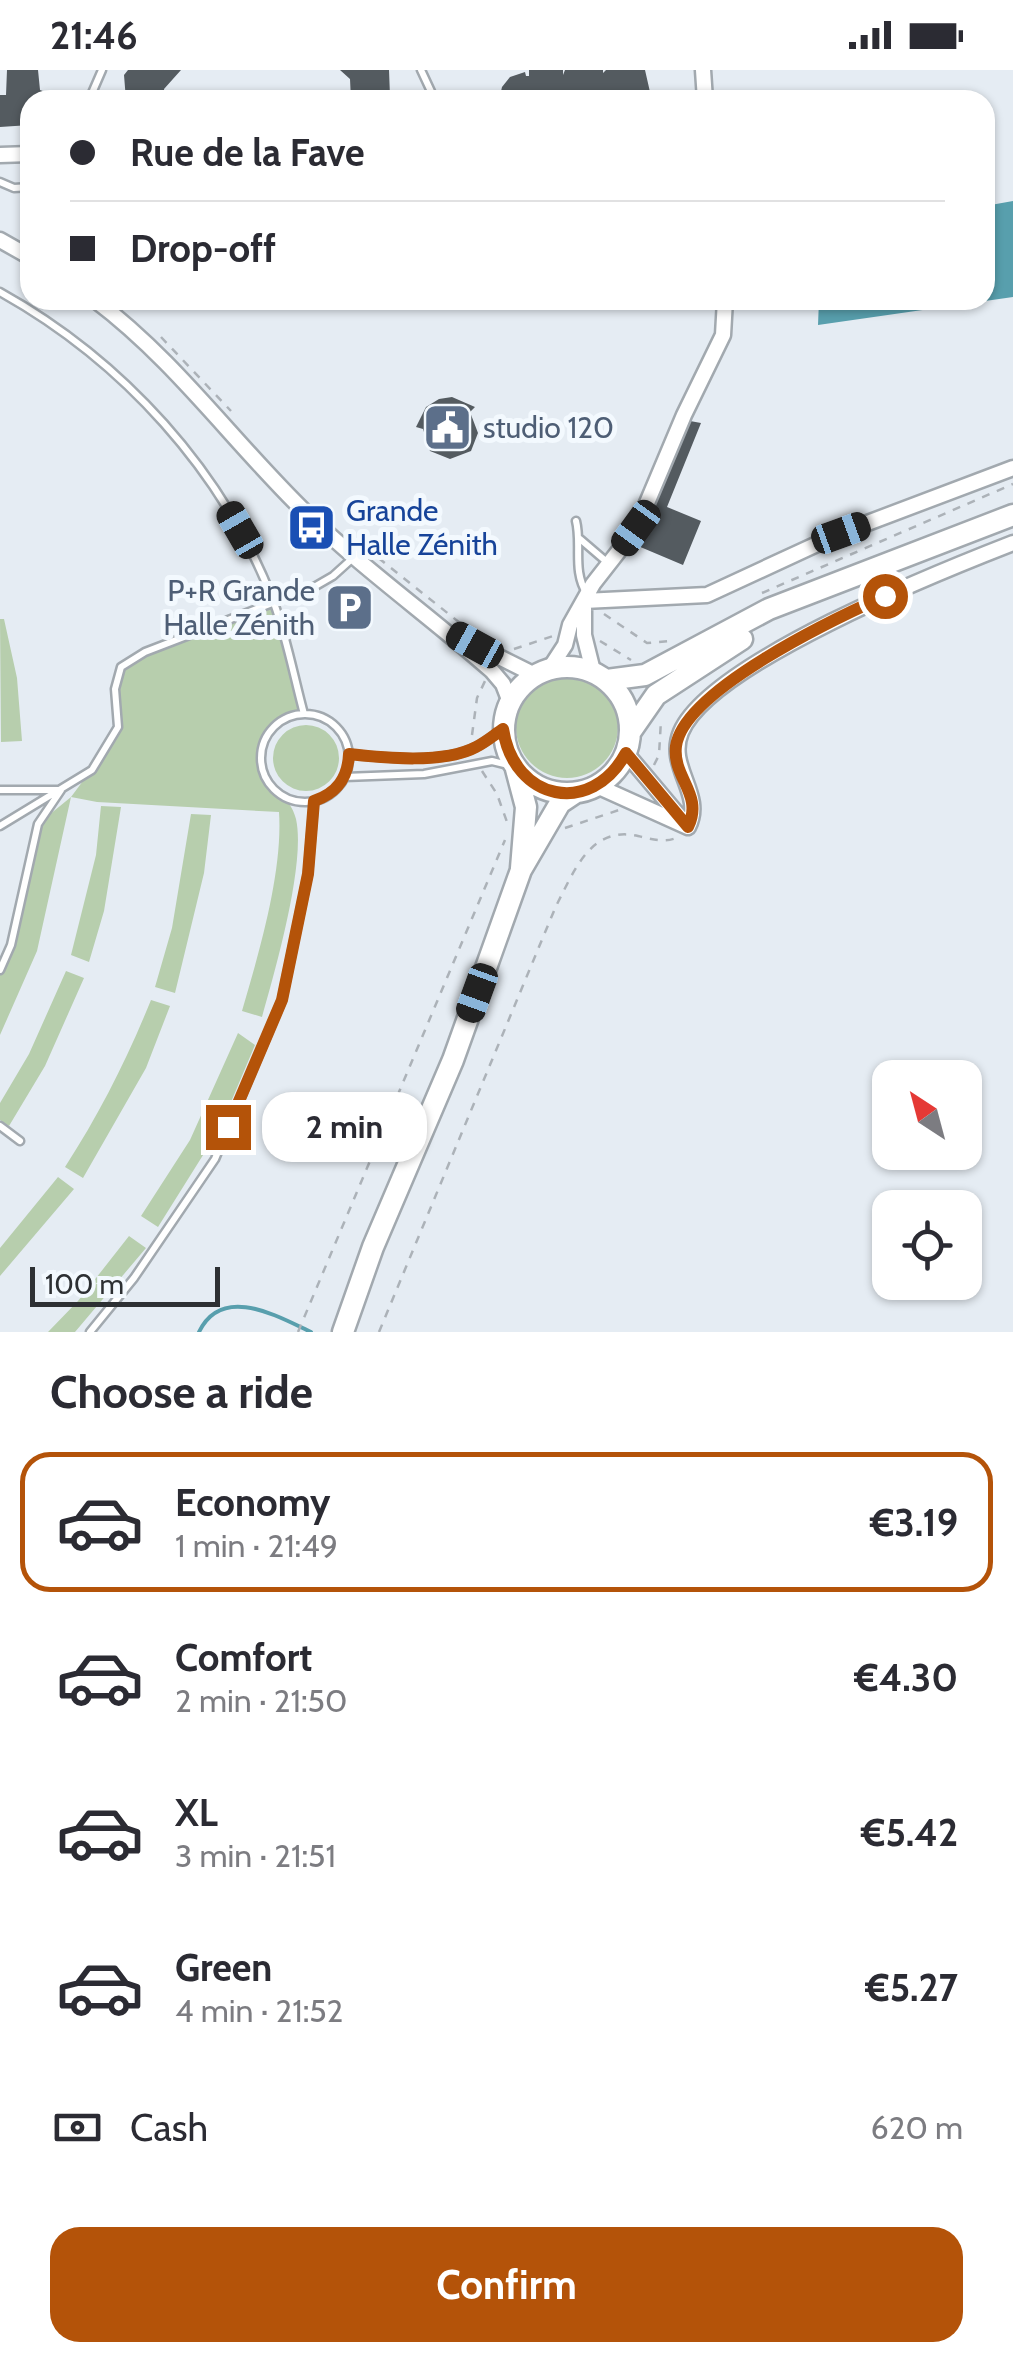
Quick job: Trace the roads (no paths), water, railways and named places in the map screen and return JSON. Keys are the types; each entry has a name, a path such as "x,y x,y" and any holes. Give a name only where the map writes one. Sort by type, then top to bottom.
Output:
{"main road":[{"path":"604,679 645,675 769,609 1013,514"},
{"path":"343,1332 380,1228 452,1060 521,870 560,803 596,786 619,766 631,730 656,695 734,644 924,550"},
{"path":"521,870 526,807 516,767 506,750 506,714 519,688 543,671 572,666 604,679 649,681 803,600 810,592"},
{"path":"604,679 623,698 631,730"},
{"path":"516,767 542,788 575,793"}],"street":[{"path":"107,310 168,362 252,459 492,671 503,684 506,714"},
{"path":"440,626 502,660 543,671 565,645 586,598 608,563 636,528 723,335 724,310"},
{"path":"586,598 707,595 841,533 1013,468"},
{"path":"688,827 694,804 678,766 676,748 687,720 703,704 761,660 857,608 1013,543"},
{"path":"586,598 584,635 604,679"},
{"path":"440,626 442,636 488,677 506,714"},
{"path":"626,753 688,827"},
{"path":"596,786 688,827"}],"lane":[{"path":"26,310 96,358 176,438 222,498 273,602 304,714"},
{"path":"576,521 580,539 578,571 586,598"},
{"path":"580,539 608,563"},
{"path":"0,826 92,770 118,727 115,689 121,667 144,652 323,582 360,552"},
{"path":"304,714 317,716 339,730 349,754 345,776 327,796 314,801 300,802 274,789 262,764 268,736 290,717 304,714"},
{"path":"349,754 423,757 474,749 506,714"},
{"path":"345,776 424,774 492,762 516,767"},
{"path":"0,790 61,790"},
{"path":"0,970 11,944 38,824 61,790"},
{"path":"90,1332 134,1278 215,1159 282,1000 308,874 314,801"},
{"path":"0,1126 20,1141"}],"water":[{"path":"1013,201 1013,297 995,300 995,204"},
{"path":"819,310 922,310 818,325"}],"waterway":[{"path":"199,1332 209,1318 236,1307 267,1312 311,1332"}],"place":[{"name":"studio 120","path":"448,428"},
{"name":"Grande Halle Zénith","path":"311,528"},
{"name":"P+R Grande Halle Zénith","path":"350,608"}]}
